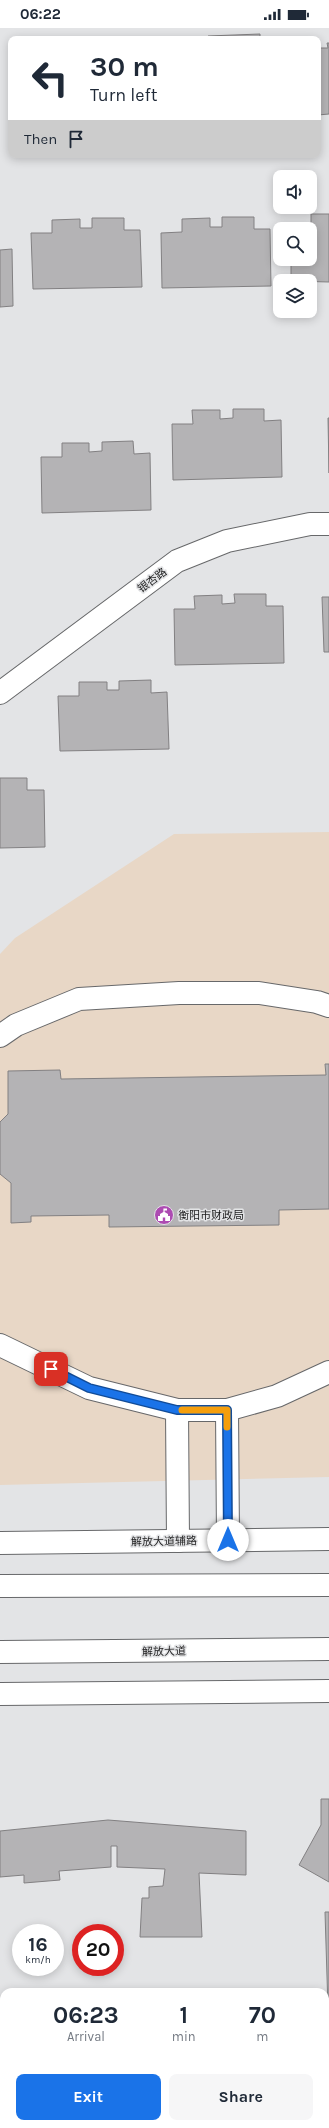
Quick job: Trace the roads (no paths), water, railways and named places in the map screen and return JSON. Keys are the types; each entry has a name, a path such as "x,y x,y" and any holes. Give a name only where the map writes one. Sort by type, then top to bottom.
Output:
{"main road":[{"name":"银杏路","path":"0,693 177,561 227,541 310,524 329,524"},
{"path":"0,1036 16,1024 79,999 179,993 259,993 317,1002 329,1006"},
{"path":"0,1345 89,1388 177,1410 227,1410 277,1396 329,1372"},
{"path":"177,1410 178,1541"},
{"path":"227,1410 228,1540"},
{"name":"解放大道辅路","path":"0,1543 329,1539"},
{"path":"0,1586 329,1585"},
{"name":"解放大道","path":"0,1652 329,1649"},
{"path":"0,1694 329,1691"}],"place":[{"name":"衡阳市财政局","path":"164,1215"}]}
